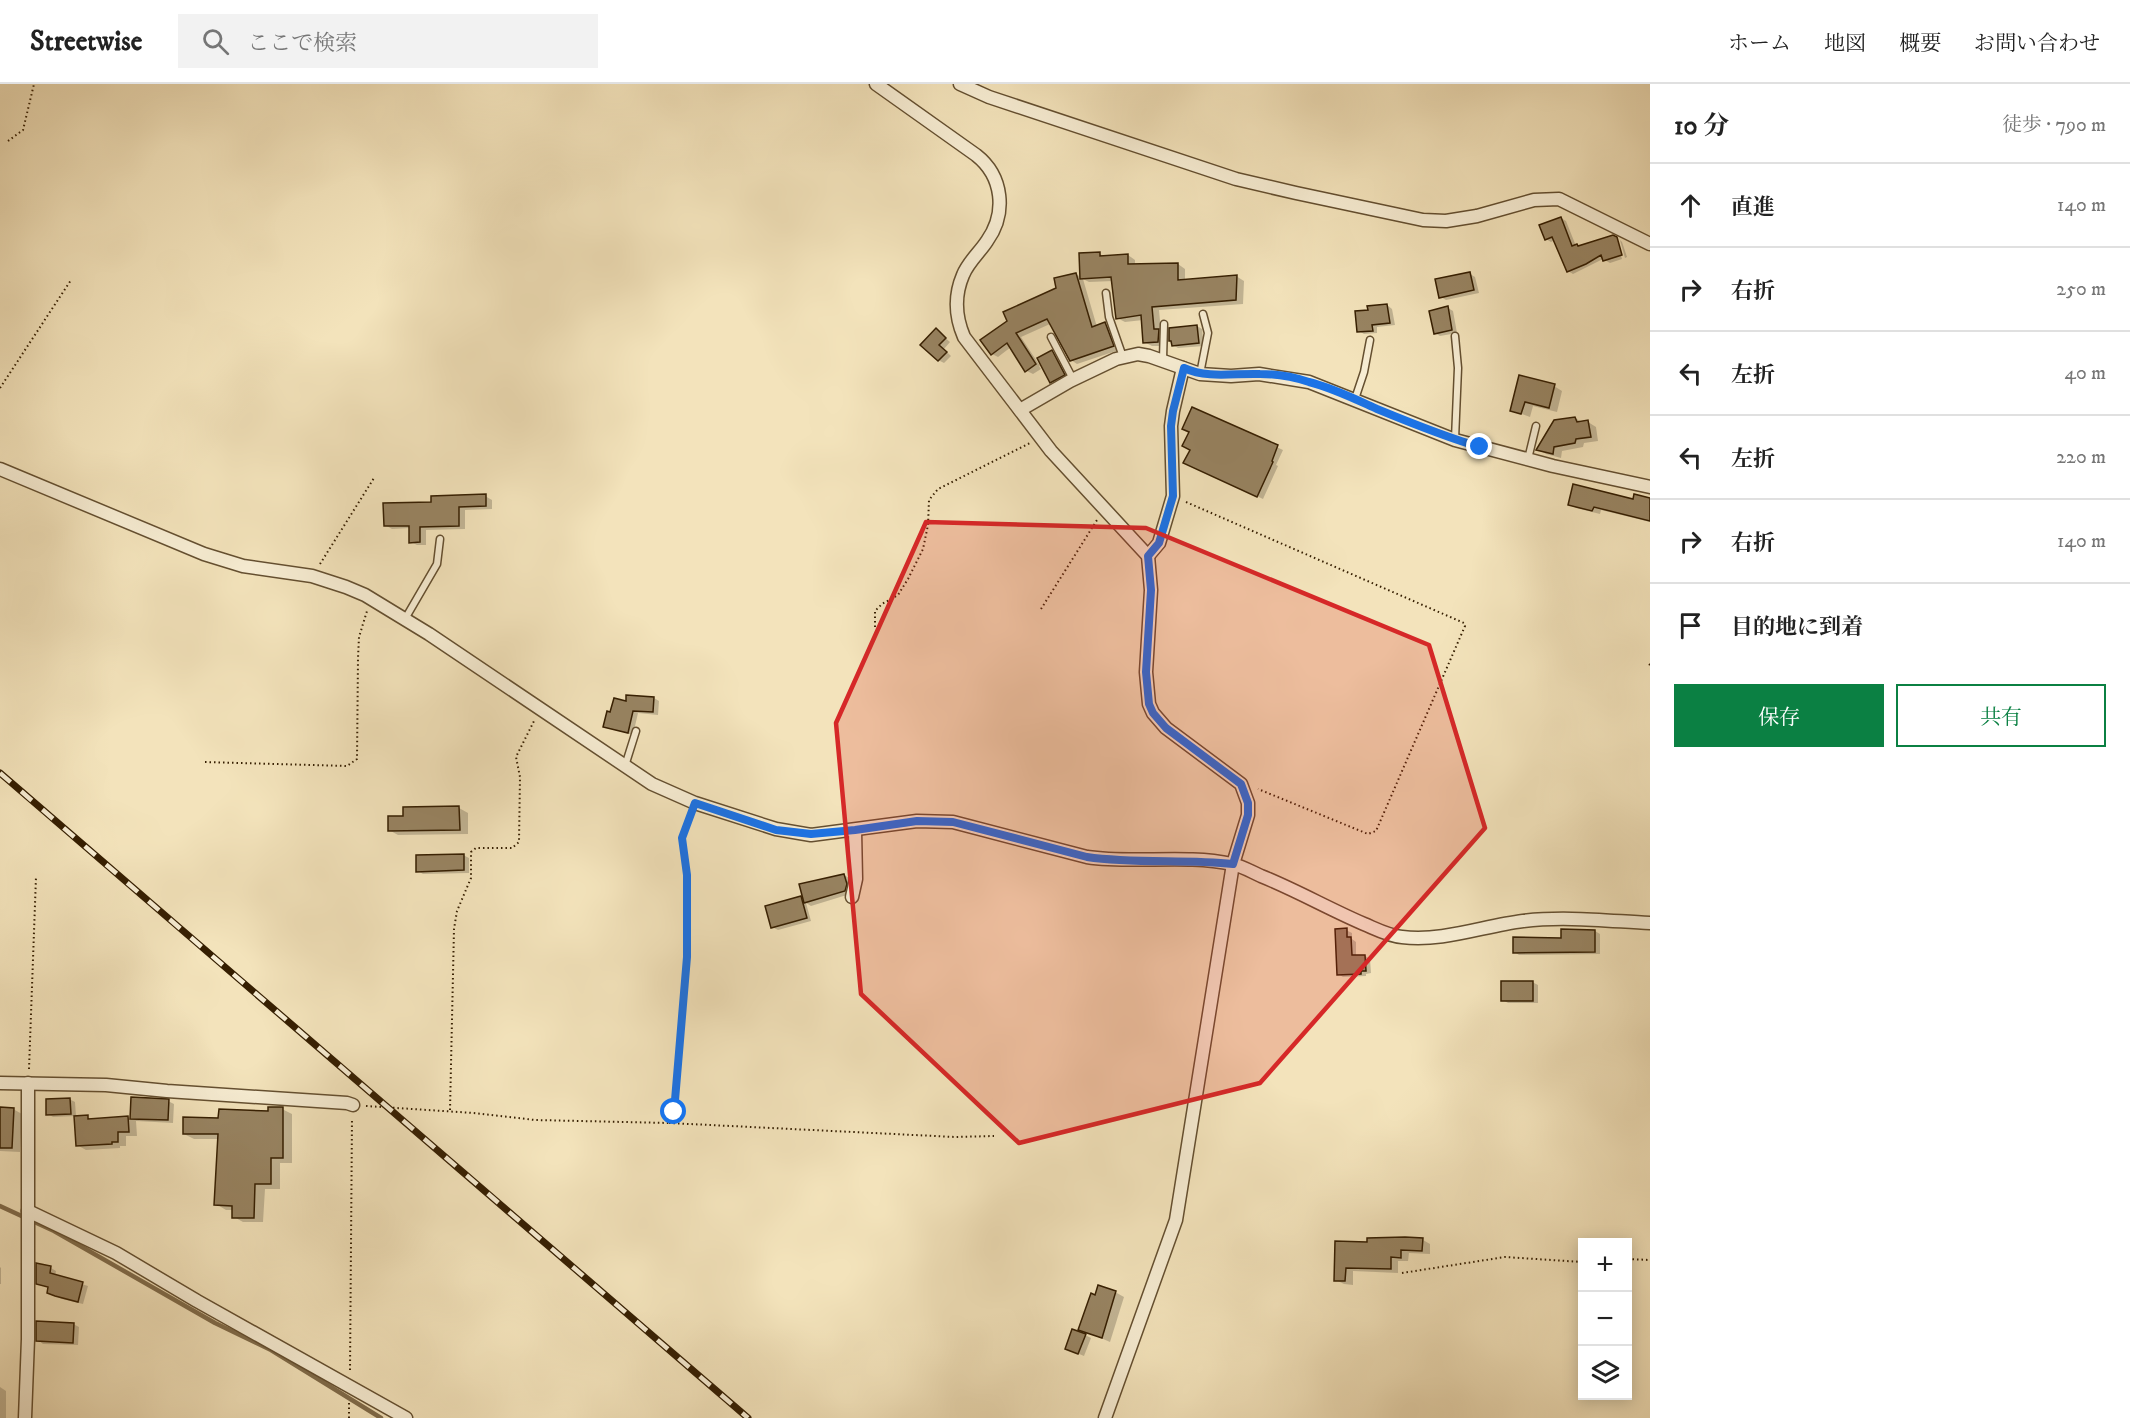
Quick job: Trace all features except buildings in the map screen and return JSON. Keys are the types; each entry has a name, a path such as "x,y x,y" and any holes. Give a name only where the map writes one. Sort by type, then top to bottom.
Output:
{"street":[{"path":"876,84 989,166 999,191 998,216 989,239 964,272 957,295 956,312 964,337 1041,438 1103,510 1148,556 1151,590 1146,672 1149,704 1153,713 1166,728 1241,784 1248,803 1248,815 1233,864 1176,1220 1105,1418"},
{"path":"960,84 989,97 1181,161 1296,193 1424,220 1477,216 1534,200 1559,199 1650,244"},
{"path":"1020,410 1074,379 1123,357 1138,354 1163,359 1200,374 1277,375 1309,382 1455,440 1528,460 1650,487"},
{"path":"1148,556 1159,543 1173,496 1171,426 1184,368"},
{"path":"0,470 204,554 243,566 312,576 346,586 405,619 652,784 695,803 776,830 800,834 820,834 938,820 974,826 1096,859 1202,861 1233,864 1386,934 1401,937 1434,937 1503,924 1557,918 1650,924"},
{"path":"852,897 856,879 855,830"},
{"path":"0,1083 106,1085 352,1105"},
{"path":"25,1418 28,1339 28,1083"},
{"path":"28,1211 116,1253 406,1418"}],"lane":[{"path":"1106,293 1109,317 1123,357"},
{"path":"1200,374 1208,333 1203,314"},
{"path":"1163,359 1164,324"},
{"path":"1455,336 1458,368 1455,440"},
{"path":"1051,337 1074,379"},
{"path":"1355,399 1364,372 1370,339"},
{"path":"1528,460 1536,426"},
{"path":"405,619 437,564 440,539"},
{"path":"625,766 636,731"}],"path":[{"path":"8,141 23,130 34,84"},
{"path":"0,388 71,280"},
{"path":"875,627 875,611 897,595 923,549 928,525 929,500 938,489 1041,438"},
{"path":"312,576 374,478"},
{"path":"1173,496 1464,623 1466,626 1376,831 1368,834 1241,784"},
{"path":"1041,609 1103,510"},
{"path":"205,762 347,766 357,759 359,636 371,599"},
{"path":"450,1112 453,929 457,911 471,878 471,852 476,848 512,848 519,842 520,777 516,757 540,709"},
{"path":"669,1123 674,1112 687,957 687,875 682,838 695,803"},
{"path":"28,1083 36,877"},
{"path":"349,1418 352,1105 535,1120 669,1123 955,1137 994,1136"},
{"path":"1402,1273 1505,1257 1578,1262"},
{"path":"1632,1259 1650,1260"}],"highlighted area":[{"path":"926,522 1146,528 1429,645 1485,828 1260,1083 1019,1143 861,994 836,723"}],"waterway":[{"path":"0,1206 54,1231 215,1323 271,1350 381,1418"}],"railway":[{"path":"0,773 748,1418"}],"route":[{"path":"674,1112 687,957 687,875 682,838 695,803 776,830 800,834 820,834 938,820 974,826 1105,860 1202,861 1233,864 1248,815 1248,803 1241,784 1166,728 1153,713 1147,690 1151,590 1148,556 1159,543 1173,496 1171,426 1184,368 1200,374 1277,375 1309,382 1332,389 1422,428 1480,447"}]}
